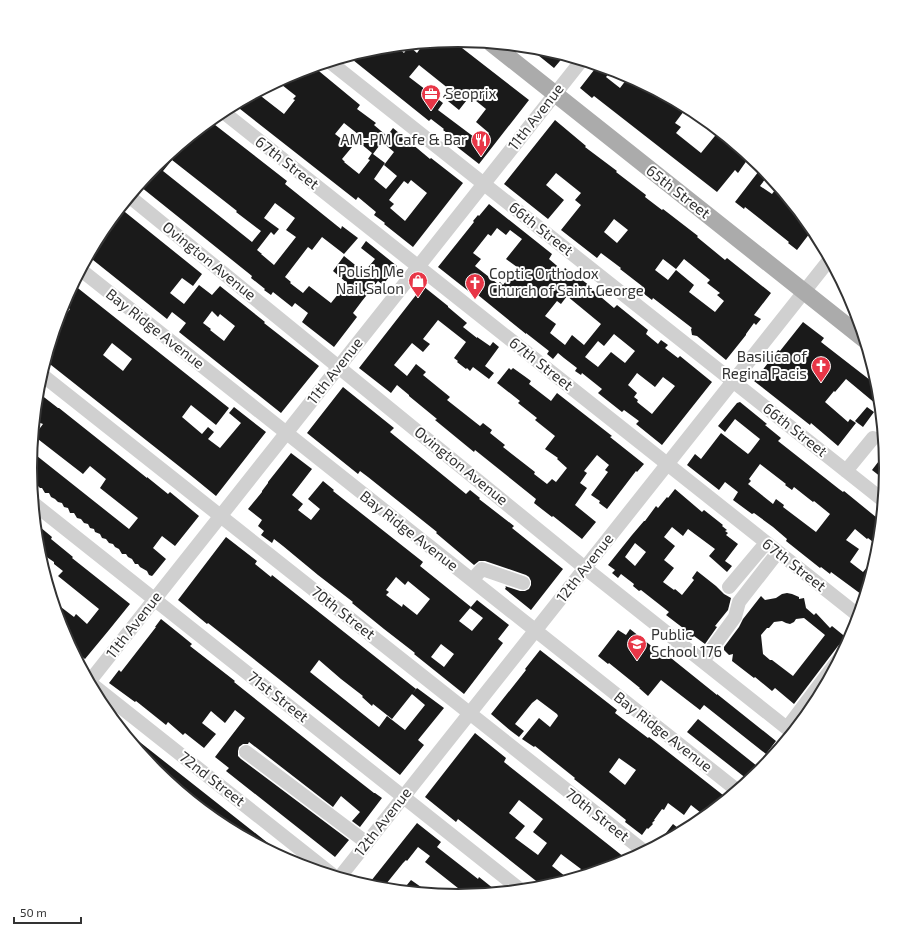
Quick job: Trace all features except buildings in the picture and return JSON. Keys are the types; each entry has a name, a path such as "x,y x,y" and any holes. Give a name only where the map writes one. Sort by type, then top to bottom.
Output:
{"main road":[{"name":"65th Street","path":"498,49 859,335"}],"street":[{"name":"11th Avenue","path":"92,678 579,64"},
{"name":"66th Street","path":"334,65 879,497"},
{"name":"67th Street","path":"228,116 855,613"},
{"name":"Ovington Avenue","path":"134,200 585,568 789,729"},
{"name":"12th Avenue","path":"343,874 827,263"},
{"name":"Bay Ridge Avenue","path":"85,273 733,787"},
{"name":"70th Street","path":"47,378 641,849"},
{"path":"846,471 873,438"},
{"name":"71st Street","path":"39,508 516,886"},
{"path":"729,587 766,543"},
{"path":"703,661 735,618 739,602 778,552"},
{"path":"472,580 482,569 523,583"},
{"name":"72nd Street","path":"101,691 324,868"},
{"path":"804,710 811,700"},
{"path":"246,752 367,843"}],"place":[{"name":"Seoprix","path":"431,111"},
{"name":"AM-PM Cafe & Bar","path":"481,157"},
{"name":"Polish Me Nail Salon","path":"418,298"},
{"name":"Coptic Orthodox Church of Saint George","path":"475,300"},
{"name":"Basilica of Regina Pacis","path":"821,383"},
{"name":"Public School 176","path":"637,661"}]}
